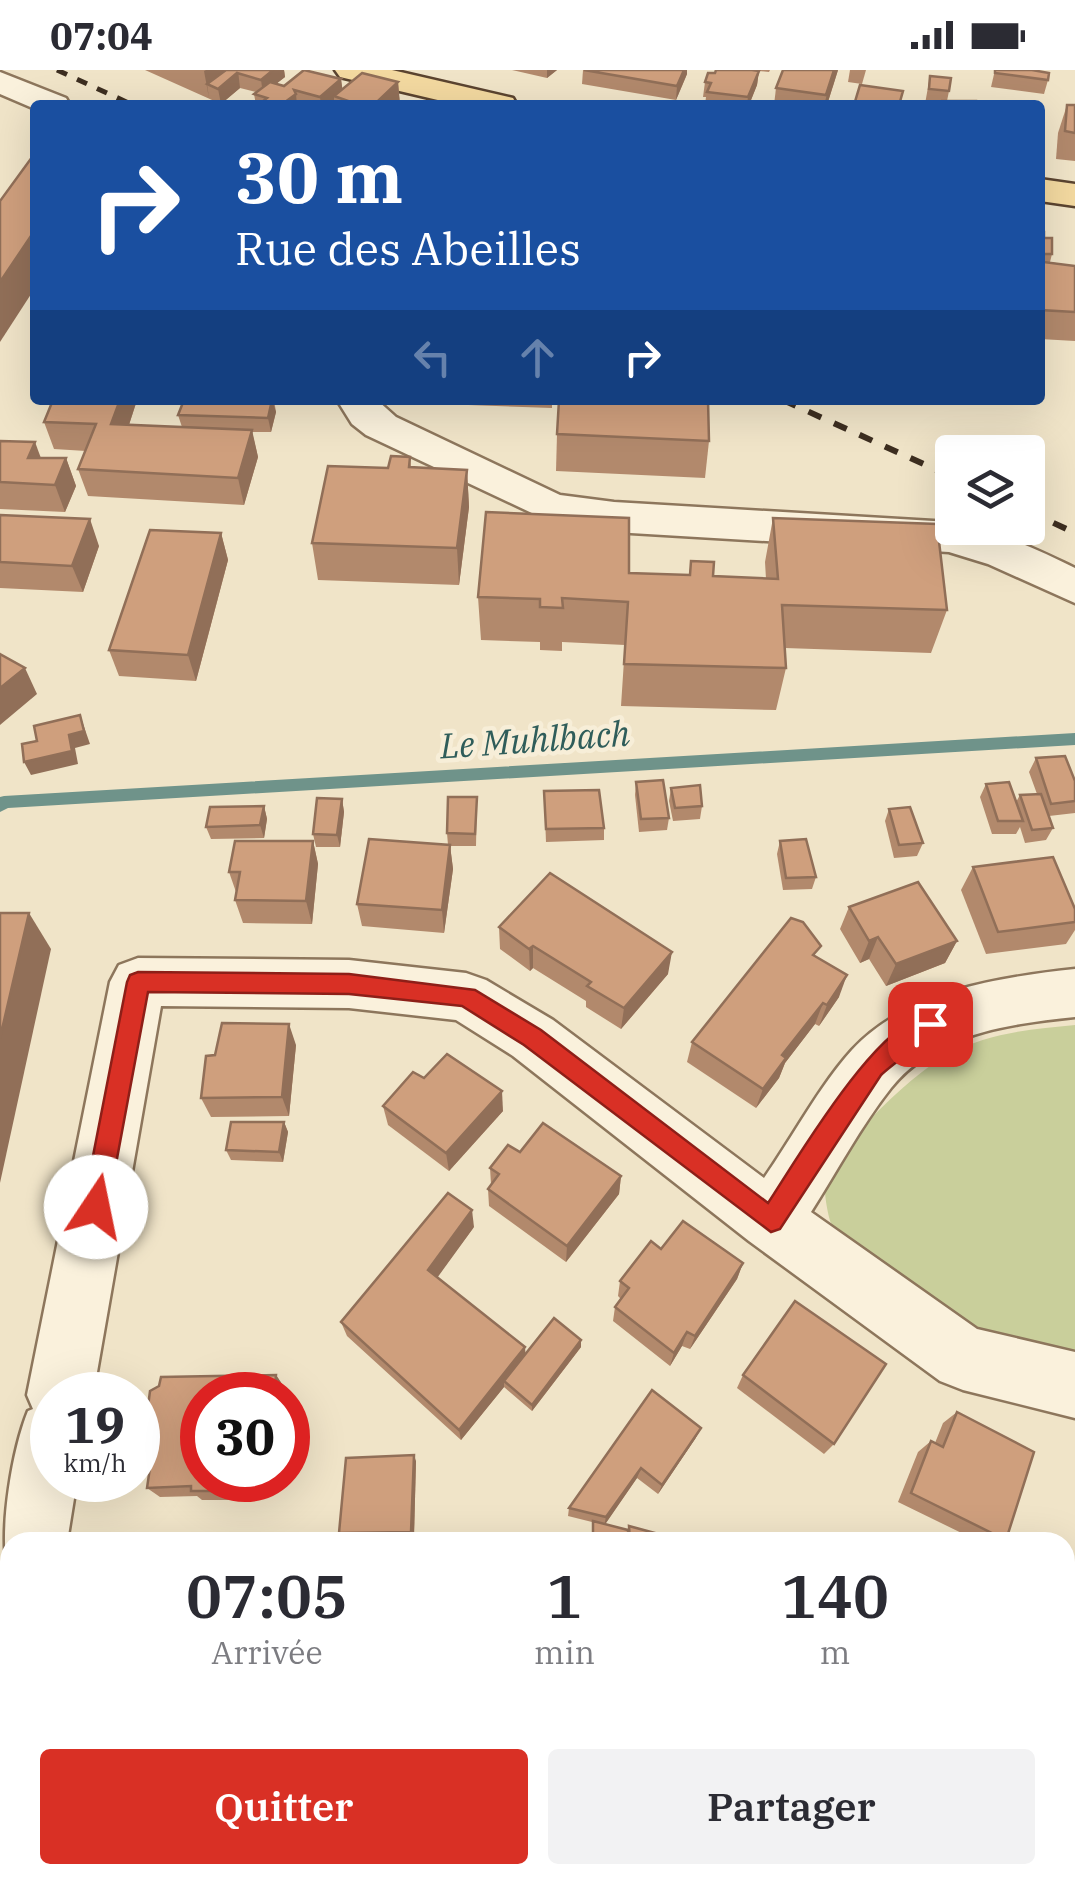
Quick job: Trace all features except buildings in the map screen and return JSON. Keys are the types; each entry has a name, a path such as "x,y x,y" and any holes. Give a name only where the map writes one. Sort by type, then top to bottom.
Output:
{"main road":[{"path":"351,70 480,100"},
{"path":"1045,191 1075,194"}],"street":[{"path":"0,82 42,100"},
{"path":"360,405 381,426 551,508 614,517 874,530 950,538 1004,553 1075,587"},
{"path":"64,1372 138,982 349,984 466,997 533,1038 771,1220 963,1358 1075,1385"},
{"path":"771,1220 872,1068 893,1047 930,1024 967,1010 1075,993"},
{"path":"34,1532 40,1502"}],"green space":[{"path":"1075,1025 1075,1355 1020,1344 976,1327 857,1250 831,1223 825,1185 831,1169 859,1132 934,1063 995,1037"}],"waterway":[{"name":"Le Muhlbach","path":"0,806 4,802 1075,739"}],"railway":[{"path":"57,70 122,100"},
{"path":"794,405 935,469"},
{"path":"1045,519 1075,533"}],"route":[{"path":"96,1207 138,982 349,984 466,997 533,1038 771,1220 872,1068 893,1047 930,1024"}]}
